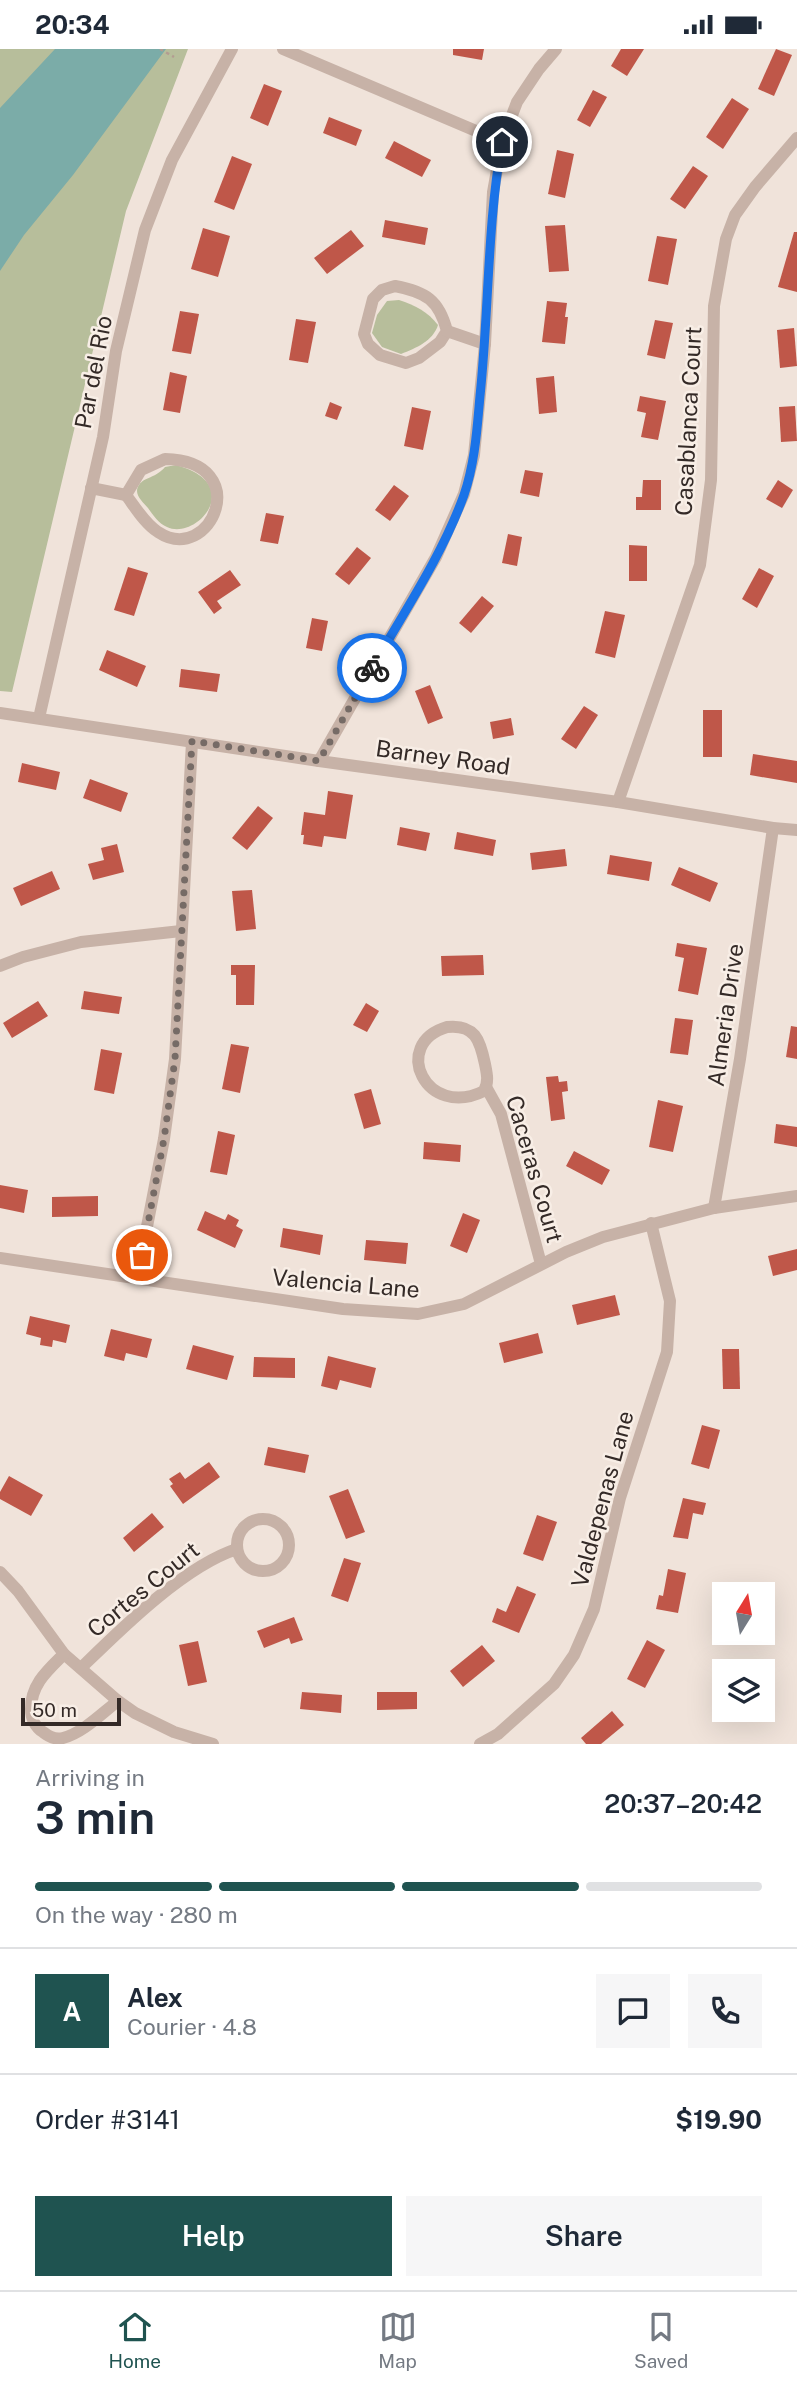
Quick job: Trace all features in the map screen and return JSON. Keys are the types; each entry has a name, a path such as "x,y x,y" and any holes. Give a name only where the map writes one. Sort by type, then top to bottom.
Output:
{"street":[{"name":"Par del Rio","path":"39,718 103,437 116,351 148,219 172,160 232,49"},
{"path":"283,49 502,142"},
{"path":"319,761 436,557 456,515 474,455 485,344 493,192 502,142 517,102 556,49"},
{"name":"Casablanca Court","path":"618,801 700,565 711,481 714,306 726,239 735,215 797,138"},
{"path":"395,286 419,291 438,306 447,331 439,342 419,358 406,363 380,355 368,344 364,334 373,299 382,290 395,286"},
{"path":"447,331 485,344"},
{"path":"91,488 126,495 159,533 183,539 190,538 213,518 216,487 211,475 199,466 183,460 165,459 141,470 126,495"},
{"name":"Barney Road","path":"0,713 319,761 618,801 797,830"},
{"path":"137,1278 164,1139 175,1059 192,741"},
{"name":"Almeria Drive","path":"714,1208 740,1059 773,828"},
{"path":"0,966 81,941 181,931"},
{"name":"Caceras Court","path":"486,1087 479,1093 453,1098 431,1089 419,1069 419,1053 427,1039 439,1029 447,1027 463,1027 475,1034 482,1050 488,1079 486,1087 501,1114 541,1264"},
{"name":"Valencia Lane","path":"0,1258 343,1309 418,1314 464,1304 541,1264 603,1237 714,1208 797,1196"},
{"name":"Valdepenas Lane","path":"480,1744 498,1734 554,1684 574,1655 594,1609 620,1498 667,1352 670,1301 651,1223"},
{"name":"Cortes Court","path":"258,1520 274,1522 286,1532 289,1548 282,1563 268,1571 259,1571 244,1564 237,1549 240,1533 251,1522 258,1520"},
{"name":"Cortes Court","path":"81,1668 122,1627 163,1594 215,1557 237,1549"},
{"path":"0,1572 18,1591 64,1654 118,1701 135,1713 174,1732 213,1744"},
{"path":"64,1654 42,1677 31,1699 31,1715 37,1728 56,1739 65,1738 118,1701"}],"path":[{"path":"160,49 174,57"}],"green space":[{"path":"0,49 188,49 126,211 12,692 0,691"},
{"path":"399,300 421,309 438,325 428,340 401,354 382,347 372,333 377,315 387,301"},
{"path":"176,465 197,474 209,485 212,497 209,508 201,519 191,526 179,529 159,522 137,491 144,480 165,467"}],"water":[{"path":"55,49 166,49 73,175 24,235 0,271 0,108"}],"building":[{"path":"453,49 484,49 482,60 453,55"},
{"path":"621,49 644,49 627,76 611,66"},
{"path":"776,49 792,55 774,96 758,89"},
{"path":"264,84 282,91 268,126 250,118"},
{"path":"593,90 607,97 590,127 577,120"},
{"path":"732,98 749,109 723,149 706,137"},
{"path":"329,117 362,130 356,146 323,133"},
{"path":"394,141 431,160 422,177 385,158"},
{"path":"557,150 574,154 565,198 548,194"},
{"path":"232,156 252,164 234,210 214,202"},
{"path":"693,166 708,176 685,209 670,199"},
{"path":"385,220 428,228 425,245 382,237"},
{"path":"565,225 569,271 549,272 545,226"},
{"path":"203,228 230,236 218,277 191,269"},
{"path":"351,230 364,246 327,274 314,258"},
{"path":"794,232 797,232 797,292 778,287"},
{"path":"657,236 677,239 668,285 648,281"},
{"path":"547,301 567,303 565,344 542,342"},
{"path":"180,311 199,314 191,354 172,351"},
{"path":"296,319 316,322 308,363 289,360"},
{"path":"655,320 673,323 665,359 647,355"},
{"path":"794,328 797,366 780,368 777,330"},
{"path":"170,372 187,376 180,413 163,410"},
{"path":"554,376 557,412 539,414 536,378"},
{"path":"640,396 666,401 658,440 641,437 646,413 637,411"},
{"path":"330,402 342,407 337,420 325,416"},
{"path":"795,406 797,441 781,442 779,407"},
{"path":"412,407 431,411 423,450 404,446"},
{"path":"525,470 543,473 539,497 520,493"},
{"path":"643,480 661,480 661,510 636,510 636,497 642,497"},
{"path":"778,480 793,490 782,508 766,499"},
{"path":"394,485 409,496 390,521 375,510"},
{"path":"266,513 284,516 278,544 260,541"},
{"path":"508,534 522,537 517,566 502,563"},
{"path":"629,545 647,546 647,581 629,581"},
{"path":"357,547 371,558 349,585 335,574"},
{"path":"128,567 148,573 134,616 114,610"},
{"path":"759,568 774,576 757,608 742,599"},
{"path":"230,570 241,585 217,601 222,608 214,614 198,592"},
{"path":"482,596 494,606 471,633 459,623"},
{"path":"605,611 625,615 615,658 595,653"},
{"path":"312,618 328,621 322,651 306,648"},
{"path":"107,650 146,666 137,687 99,670"},
{"path":"181,669 220,674 217,692 179,687"},
{"path":"430,685 443,718 428,724 415,691"},
{"path":"584,706 598,715 576,749 561,739"},
{"path":"703,710 722,710 722,757 703,757"},
{"path":"511,718 514,735 493,739 490,722"},
{"path":"753,754 797,761 797,783 750,775"},
{"path":"22,763 60,772 56,790 18,782"},
{"path":"90,779 128,793 121,812 83,798"},
{"path":"328,791 353,795 346,839 324,836 322,847 303,844 304,835 301,835 304,812 325,815"},
{"path":"258,806 273,818 247,850 232,838"},
{"path":"400,827 430,833 426,851 397,845"},
{"path":"457,832 496,840 493,856 454,849"},
{"path":"117,844 124,872 93,880 88,864 104,860 101,848"},
{"path":"565,849 567,866 532,870 530,853"},
{"path":"610,855 652,862 649,881 607,874"},
{"path":"679,867 718,883 710,902 671,885"},
{"path":"52,871 60,889 21,906 13,888"},
{"path":"252,890 256,929 236,931 232,891"},
{"path":"677,943 707,948 698,995 678,991 684,958 675,956"},
{"path":"483,955 484,975 442,976 441,956"},
{"path":"231,965 255,965 254,1005 236,1005 236,975 231,975"},
{"path":"84,991 122,997 119,1014 81,1009"},
{"path":"38,1001 48,1016 12,1038 3,1023"},
{"path":"366,1003 379,1011 367,1032 353,1025"},
{"path":"675,1018 693,1020 688,1055 670,1053"},
{"path":"791,1026 797,1027 797,1059 786,1057"},
{"path":"231,1044 249,1047 240,1093 222,1089"},
{"path":"101,1049 122,1053 114,1094 94,1090"},
{"path":"558,1076 559,1082 567,1081 568,1091 562,1092 565,1119 551,1121 546,1077"},
{"path":"371,1089 381,1124 364,1129 354,1094"},
{"path":"658,1100 683,1106 673,1152 649,1147"},
{"path":"776,1124 797,1127 797,1147 774,1143"},
{"path":"218,1131 235,1135 227,1175 210,1172"},
{"path":"424,1142 461,1145 460,1162 423,1159"},
{"path":"574,1151 610,1170 602,1185 566,1166"},
{"path":"0,1185 28,1190 24,1213 0,1208"},
{"path":"98,1196 98,1216 52,1217 52,1197"},
{"path":"205,1211 225,1220 228,1214 239,1220 236,1226 243,1230 235,1248 197,1230"},
{"path":"463,1213 480,1220 467,1253 450,1246"},
{"path":"283,1228 323,1235 320,1255 280,1247"},
{"path":"366,1240 408,1243 406,1264 364,1260"},
{"path":"797,1249 797,1270 773,1276 768,1256"},
{"path":"615,1295 620,1315 577,1325 572,1305"},
{"path":"30,1316 70,1325 66,1343 53,1340 52,1347 40,1345 41,1338 26,1334"},
{"path":"111,1329 152,1339 147,1358 126,1353 124,1361 104,1356"},
{"path":"538,1333 543,1353 504,1363 499,1343"},
{"path":"193,1345 234,1356 227,1380 186,1369"},
{"path":"722,1349 739,1349 740,1389 723,1389"},
{"path":"328,1356 376,1368 371,1388 340,1380 337,1390 321,1386"},
{"path":"254,1357 295,1358 295,1378 253,1377"},
{"path":"702,1425 720,1430 709,1469 691,1464"},
{"path":"268,1447 309,1455 305,1473 264,1465"},
{"path":"209,1462 220,1477 183,1504 170,1486 173,1484 169,1479 180,1472 185,1479"},
{"path":"9,1476 43,1495 31,1516 0,1499 0,1492"},
{"path":"348,1489 365,1532 346,1539 329,1496"},
{"path":"683,1498 706,1503 703,1515 693,1513 688,1539 673,1537"},
{"path":"152,1513 164,1527 134,1552 123,1538"},
{"path":"537,1515 557,1522 543,1561 523,1554"},
{"path":"344,1558 361,1563 348,1602 331,1596"},
{"path":"668,1569 686,1573 678,1613 656,1609 659,1595 663,1596"},
{"path":"517,1586 536,1594 519,1633 492,1622 497,1608 506,1612"},
{"path":"294,1617 303,1640 291,1644 289,1638 264,1648 257,1631"},
{"path":"647,1640 665,1650 645,1688 627,1679"},
{"path":"198,1641 207,1682 188,1686 179,1645"},
{"path":"482,1645 495,1661 463,1687 450,1671"},
{"path":"302,1692 342,1695 341,1713 300,1709"},
{"path":"377,1692 417,1692 417,1709 377,1710"},
{"path":"612,1711 624,1725 601,1744 586,1744 581,1738"}],"way so far":[{"path":"142,1255 164,1139 175,1059 192,741 319,761 372,668"}],"route":[{"path":"372,668 452,525 464,494 474,455 485,344 493,192 502,142"}]}
